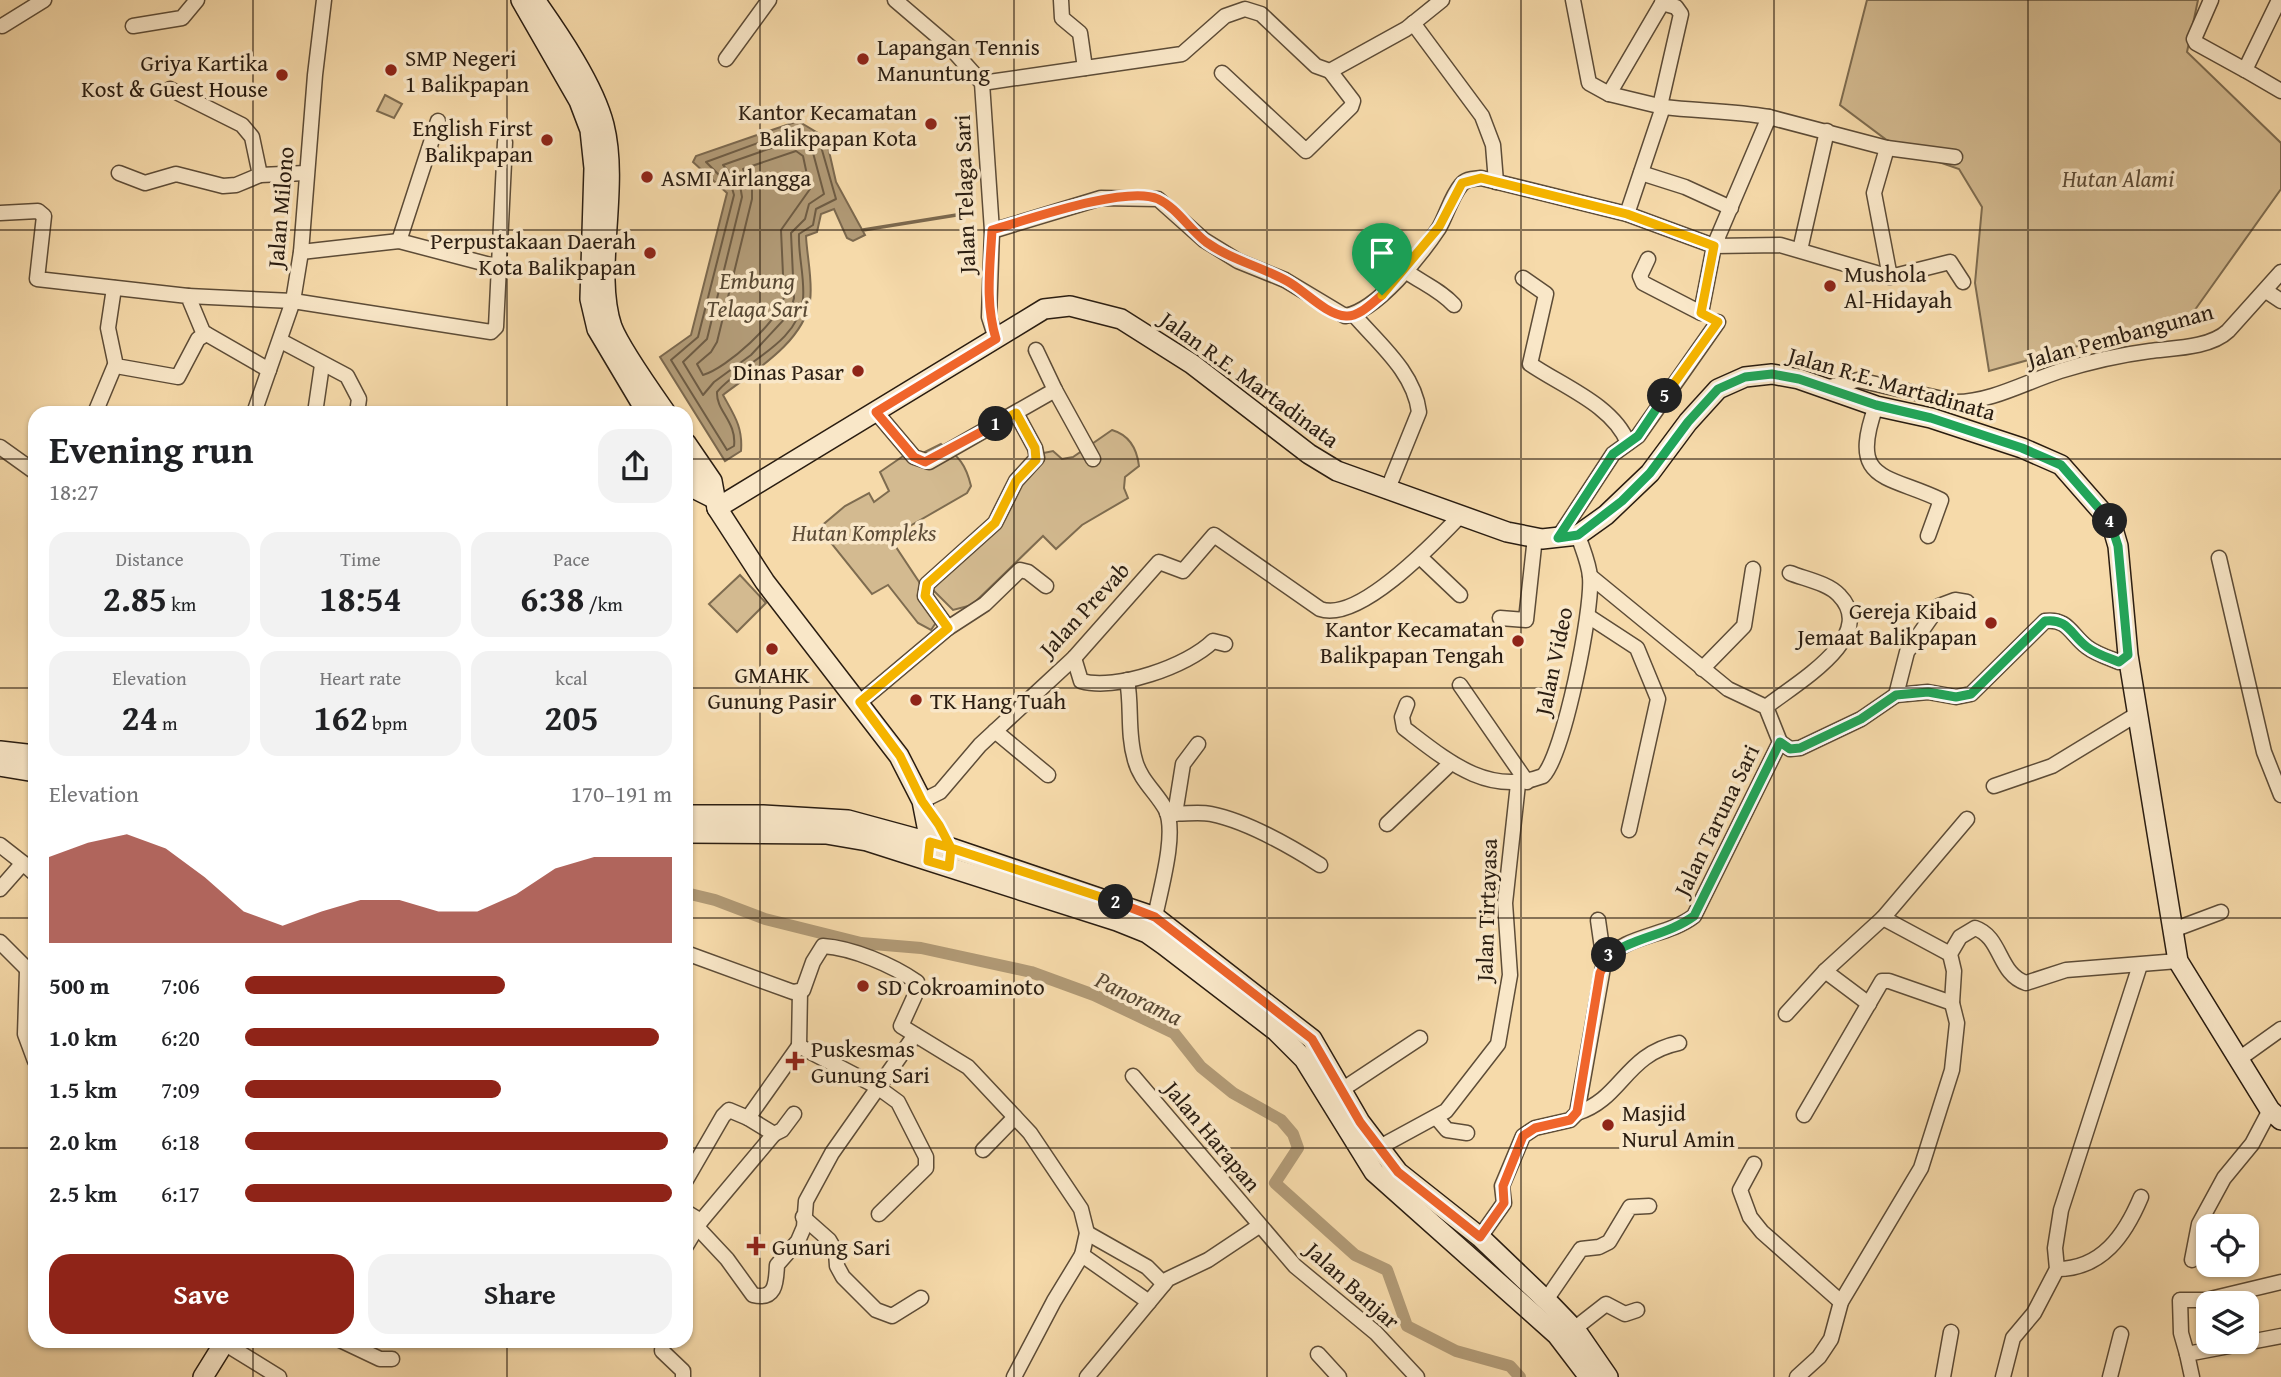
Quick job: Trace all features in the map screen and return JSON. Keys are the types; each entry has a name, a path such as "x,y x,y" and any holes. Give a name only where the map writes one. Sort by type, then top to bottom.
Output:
{"street":[{"path":"2,26 44,0"},
{"path":"133,26 182,18 197,0"},
{"name":"Jalan Milono","path":"256,406 293,301 301,252 306,173 324,0"},
{"path":"521,0 579,101 590,130 594,168 590,299 597,329 643,406"},
{"path":"535,0 592,92 604,124 611,162 607,262 612,327 662,406"},
{"path":"726,59 769,0"},
{"name":"Jalan Telaga Sari","path":"895,0 950,47 982,83 992,230 989,317 996,339"},
{"path":"1060,0 1062,18 1080,33 1085,68"},
{"path":"1329,71 1374,48 1442,0"},
{"path":"1573,0 1589,83 1608,94 1662,107 1708,113 1736,111 1828,131 1887,148 1955,157"},
{"path":"2211,0 2194,39 2196,43 2281,91"},
{"path":"2245,70 2279,0"},
{"path":"1608,94 1663,1 1676,7 1681,14 1662,107 1627,214"},
{"path":"982,83 1182,54 1225,16 1245,9 1261,14 1316,66 1329,71 1353,102 1342,117 1306,151 1222,73"},
{"path":"1413,23 1482,116 1493,145 1496,181"},
{"path":"170,89 242,125 252,137 260,175"},
{"path":"1701,313 1714,246 1769,117"},
{"path":"398,241 438,121"},
{"path":"1800,250 1828,131"},
{"path":"0,213 42,212 37,279 188,296 293,301 489,333 496,327 505,142"},
{"path":"1887,148 1874,193 1890,277"},
{"path":"119,173 145,183 176,174 223,186 236,185 260,175 306,173"},
{"path":"1641,173 1691,190 1731,208"},
{"path":"992,230 1101,198 1158,199 1204,240 1238,261 1285,280 1334,312 1345,316 1354,315 1382,295 1439,227 1462,183 1481,178 1627,214 1714,246 1780,245 1890,277 1950,262 1963,282"},
{"path":"301,252 398,241 498,267"},
{"path":"1558,538 1613,454 1638,436 1726,323 1643,283 1640,276 1648,259"},
{"path":"1404,270 1424,285 1439,290 1454,305"},
{"name":"Jalan Pembangunan","path":"1825,388 1858,380 1956,402 1972,402 2060,371 2110,358 2218,338 2266,291 2281,272"},
{"path":"1523,278 1546,294 1545,309 1529,362 1603,413 1622,430 1628,443"},
{"path":"98,406 115,365 108,328 114,288"},
{"path":"2266,291 2281,301"},
{"path":"188,296 206,334 269,370"},
{"name":"Jalan R.E. Martadinata","path":"715,503 876,412 1049,307 1070,306 1121,319 1192,364 1309,454 1338,471 1460,516 1535,537 1578,535 1622,501 1650,473 1688,422 1718,389 1745,377 1772,374 1876,405 1931,418 2022,448 2061,465 2111,523 2118,546 2128,655 2178,961 2275,1115"},
{"path":"1354,315 1401,368 1415,390 1418,404 1419,412 1387,491"},
{"path":"115,365 178,377 198,339 206,334"},
{"path":"281,341 347,376 359,399 358,406"},
{"path":"1036,350 1093,459"},
{"path":"316,406 322,365"},
{"path":"876,412 914,457 925,462 1055,390"},
{"path":"1876,405 1868,429 1870,464 1882,478 1941,499 1928,536"},
{"path":"948,628 925,596 927,584 995,523 1016,481 1037,457 1016,413"},
{"path":"0,447 28,467"},
{"path":"693,453 712,481 715,503"},
{"path":"693,484 715,503 765,582 900,756 922,801 933,843"},
{"name":"Jalan Prevab","path":"922,801 940,792 995,731 1074,659 1159,562 1183,571 1214,535 1326,611 1348,605 1375,592 1420,557 1460,516"},
{"name":"Jalan Video","path":"1523,783 1544,776 1551,765 1588,616 1590,576 1578,535"},
{"path":"1500,618 1526,620 1535,537"},
{"path":"1420,557 1460,596"},
{"path":"2220,558 2264,752 2281,795"},
{"path":"1702,669 1744,626 1753,569"},
{"path":"860,702 948,628 985,604 1020,570 1028,572 1046,586"},
{"path":"1590,576 1728,689 1766,707 1838,650 1848,635 1847,609 1839,595 1790,573"},
{"path":"1896,695 1907,652 1939,606 1955,600 1967,602"},
{"path":"1588,616 1637,648 1658,699 1629,830"},
{"path":"1780,742 1790,749 1800,748 1861,719 1896,695 1928,692 1956,697 1971,694 2045,621 2056,620 2064,623 2087,647 2119,662 2128,655"},
{"path":"1074,659 1081,681 1127,680 1142,677 1195,655 1213,641 1225,644"},
{"path":"1127,680 1129,731 1135,760 1145,781 1171,813 1222,817 1289,845 1320,865"},
{"path":"1460,685 1523,783"},
{"path":"1407,704 1402,718 1404,728 1451,763 1489,781 1523,783"},
{"name":"Jalan Taruna Sari","path":"1604,962 1623,946 1666,932 1694,916 1780,742 1766,707"},
{"path":"1994,786 2052,766 2139,713"},
{"path":"995,731 1048,775"},
{"path":"1155,917 1168,849 1171,813 1183,764 1198,744"},
{"path":"0,751 28,754"},
{"path":"1387,824 1451,763"},
{"path":"0,766 28,771"},
{"name":"Jalan Tirtayasa","path":"1378,1148 1449,1109 1498,1041 1510,975 1505,903 1523,783"},
{"path":"693,815 763,815 848,820 933,843 950,858 1147,933 1276,1031 1304,1059 1346,1131 1374,1172 1540,1307 1574,1329 1608,1377"},
{"path":"1786,1014 1825,971 1883,918 1967,819"},
{"path":"693,834 826,834 867,841 933,843"},
{"path":"0,845 28,868"},
{"path":"950,858 1155,917 1312,1039 1378,1148 1398,1172 1480,1237 1540,1307 1588,1377"},
{"path":"0,889 23,863"},
{"path":"2173,930 2221,912"},
{"path":"1883,918 1950,954"},
{"path":"1577,1112 1604,962 1598,920"},
{"path":"1797,1377 1819,1357 1831,1339 1841,1302 1921,1168 1952,1070 1957,1023 1952,1003 1954,971 1950,954 1960,937 1975,928 1993,940 2004,965 2022,982 2039,980 2066,970 2178,961"},
{"path":"0,942 28,971"},
{"path":"748,1118 799,1046 800,991 823,946 836,947 902,972 916,982 916,993 901,1026 968,1067 1015,1117 1065,1181 1081,1209 1087,1233 1082,1255 1014,1377"},
{"path":"693,956 793,992 800,991"},
{"path":"2003,1377 2013,1338 2034,1313 2057,1269 2055,1248 2061,1210 2140,965"},
{"path":"1825,971 1869,1004"},
{"path":"1804,1115 1886,980 1952,1003"},
{"path":"28,1000 24,1034 28,1044"},
{"path":"2239,1059 2281,1029"},
{"path":"693,1218 727,1259 752,1295 761,1296 776,1285 777,1265 797,1241 804,1227 806,1201 832,1153 876,1086 915,1035"},
{"path":"1343,1089 1420,1038"},
{"path":"1480,1237 1504,1203 1503,1186 1523,1136 1535,1128 1570,1120 1577,1112 1598,1102 1648,1053 1679,1042"},
{"path":"799,1046 876,1086 898,1102 905,1111 927,1162 926,1168 879,1214"},
{"name":"Jalan Harapan","path":"1133,1076 1259,1226"},
{"path":"693,1168 729,1110 774,1134"},
{"path":"693,1234 774,1134 782,1130 794,1114"},
{"path":"2192,1260 2199,1224 2224,1178 2275,1115"},
{"path":"983,1150 1015,1117"},
{"path":"1436,1117 1447,1130 1467,1133"},
{"path":"1754,1164 1740,1190 1750,1217 1841,1302"},
{"path":"2057,1269 2083,1267 2110,1246 2132,1219 2141,1197"},
{"path":"1540,1307 1581,1249 1599,1247 1609,1242 1630,1207 1649,1206"},
{"path":"803,1217 829,1240 836,1252 839,1270 876,1310 892,1316 921,1298"},
{"path":"1087,1377 1164,1283 1185,1269 1208,1261 1259,1226"},
{"name":"Jalan Banjar","path":"1259,1226 1295,1266 1376,1333 1417,1377"},
{"path":"1087,1233 1147,1267 1164,1283"},
{"path":"1082,1255 1149,1302"},
{"path":"2192,1377 2181,1333 2180,1300 2206,1300 2281,1282"},
{"path":"1574,1329 1606,1304 1625,1314 1637,1310"},
{"path":"1942,1377 1951,1332"},
{"path":"2110,1377 2121,1334"},
{"path":"2187,1354 2281,1336"},
{"path":"204,1377 219,1348"},
{"path":"234,1348 279,1377"},
{"path":"357,1348 380,1359 392,1359"},
{"path":"662,1348 662,1351 683,1371 683,1377"},
{"path":"1318,1354 1339,1377"}],"green space":[{"name":"Hutan Alami","path":"1867,0 2198,0 2187,52 2281,143 2281,189 2192,314 1989,371 1975,283 1982,207 1959,169 1896,147 1840,105"},
{"path":"385,95 402,104 394,118 377,111"},
{"name":"Hutan Kompleks","path":"1112,430 1127,439 1138,460 1139,466 1125,477 1124,488 1128,498 1082,525 1056,549 1043,536 972,605 953,610 926,583 987,524 1039,454 1053,451 1062,459 1073,457"},
{"name":"Hutan Kompleks","path":"941,444 961,462 971,486 967,493 910,526 894,544 941,615 931,630 918,623 888,585 872,594 819,528 845,506 869,493 874,502 889,491 880,472 909,452 919,455"},
{"path":"740,575 766,603 737,632 709,604"}],"water":[{"name":"Embung Telaga Sari","path":"798,121 826,138 836,182 865,235 853,241 847,238 834,209 821,214 817,232 806,236 811,285 806,316 788,343 776,355 723,395 741,435 741,451 725,461 660,357 691,335 727,193 693,162 696,156"}],"waterway":[{"path":"863,230 969,213"},
{"name":"Panorama","path":"693,895 765,919 861,943 921,948 1031,972 1094,995 1174,1033 1201,1067 1233,1093 1281,1120 1293,1134 1298,1148 1275,1183 1355,1255 1387,1270 1407,1326 1456,1351 1510,1366 1520,1377"}],"place":[{"name":"Lapangan Tennis Manuntung","path":"863,59"},
{"name":"SMP Negeri 1 Balikpapan","path":"391,70"},
{"name":"Griya Kartika Kost & Guest House","path":"282,75"},
{"name":"Kantor Kecamatan Balikpapan Kota","path":"931,124"},
{"name":"English First Balikpapan","path":"547,140"},
{"name":"ASMI Airlangga","path":"647,177"},
{"name":"Perpustakaan Daerah Kota Balikpapan","path":"650,253"},
{"name":"Mushola Al-Hidayah","path":"1830,286"},
{"name":"Dinas Pasar","path":"858,371"},
{"name":"Gereja Kibaid Jemaat Balikpapan","path":"1991,623"},
{"name":"Kantor Kecamatan Balikpapan Tengah","path":"1518,641"},
{"name":"GMAHK Gunung Pasir","path":"772,649"},
{"name":"TK Hang Tuah","path":"916,700"},
{"name":"SD Cokroaminoto","path":"863,986"},
{"name":"Puskesmas Gunung Sari","path":"795,1061"},
{"name":"Masjid Nurul Amin","path":"1608,1125"},
{"name":"Gunung Sari","path":"756,1246"}],"route":[{"path":"1382,295 1354,315 1345,316 1334,312 1285,280 1238,261 1204,240 1180,217 1154,198 1101,198 992,230 988,294 989,317 996,339 876,412 898,440 922,462 933,460 1016,413 1037,457 1016,481 995,523 927,584 925,596 948,628 860,702 900,756 922,801 951,848 949,867 928,861 930,842 951,848 1117,902 1155,917 1312,1039 1360,1122 1398,1172 1480,1237 1504,1203 1503,1186 1523,1136 1535,1128 1570,1120 1577,1112 1604,962 1609,955 1623,946 1666,932 1694,916 1780,742 1790,749 1800,748 1861,719 1896,695 1928,692 1956,697 1971,694 2045,621 2056,620 2064,623 2087,647 2119,662 2124,660 2128,655 2118,546 2111,523 2061,465 2022,448 1931,418 1876,405 1799,379 1772,374 1745,377 1718,389 1688,422 1650,473 1622,501 1578,535 1558,538 1613,454 1619,447 1638,436 1718,322 1701,313 1714,246 1627,214 1521,190 1496,181 1470,179 1462,183 1439,227 1382,295"}]}
